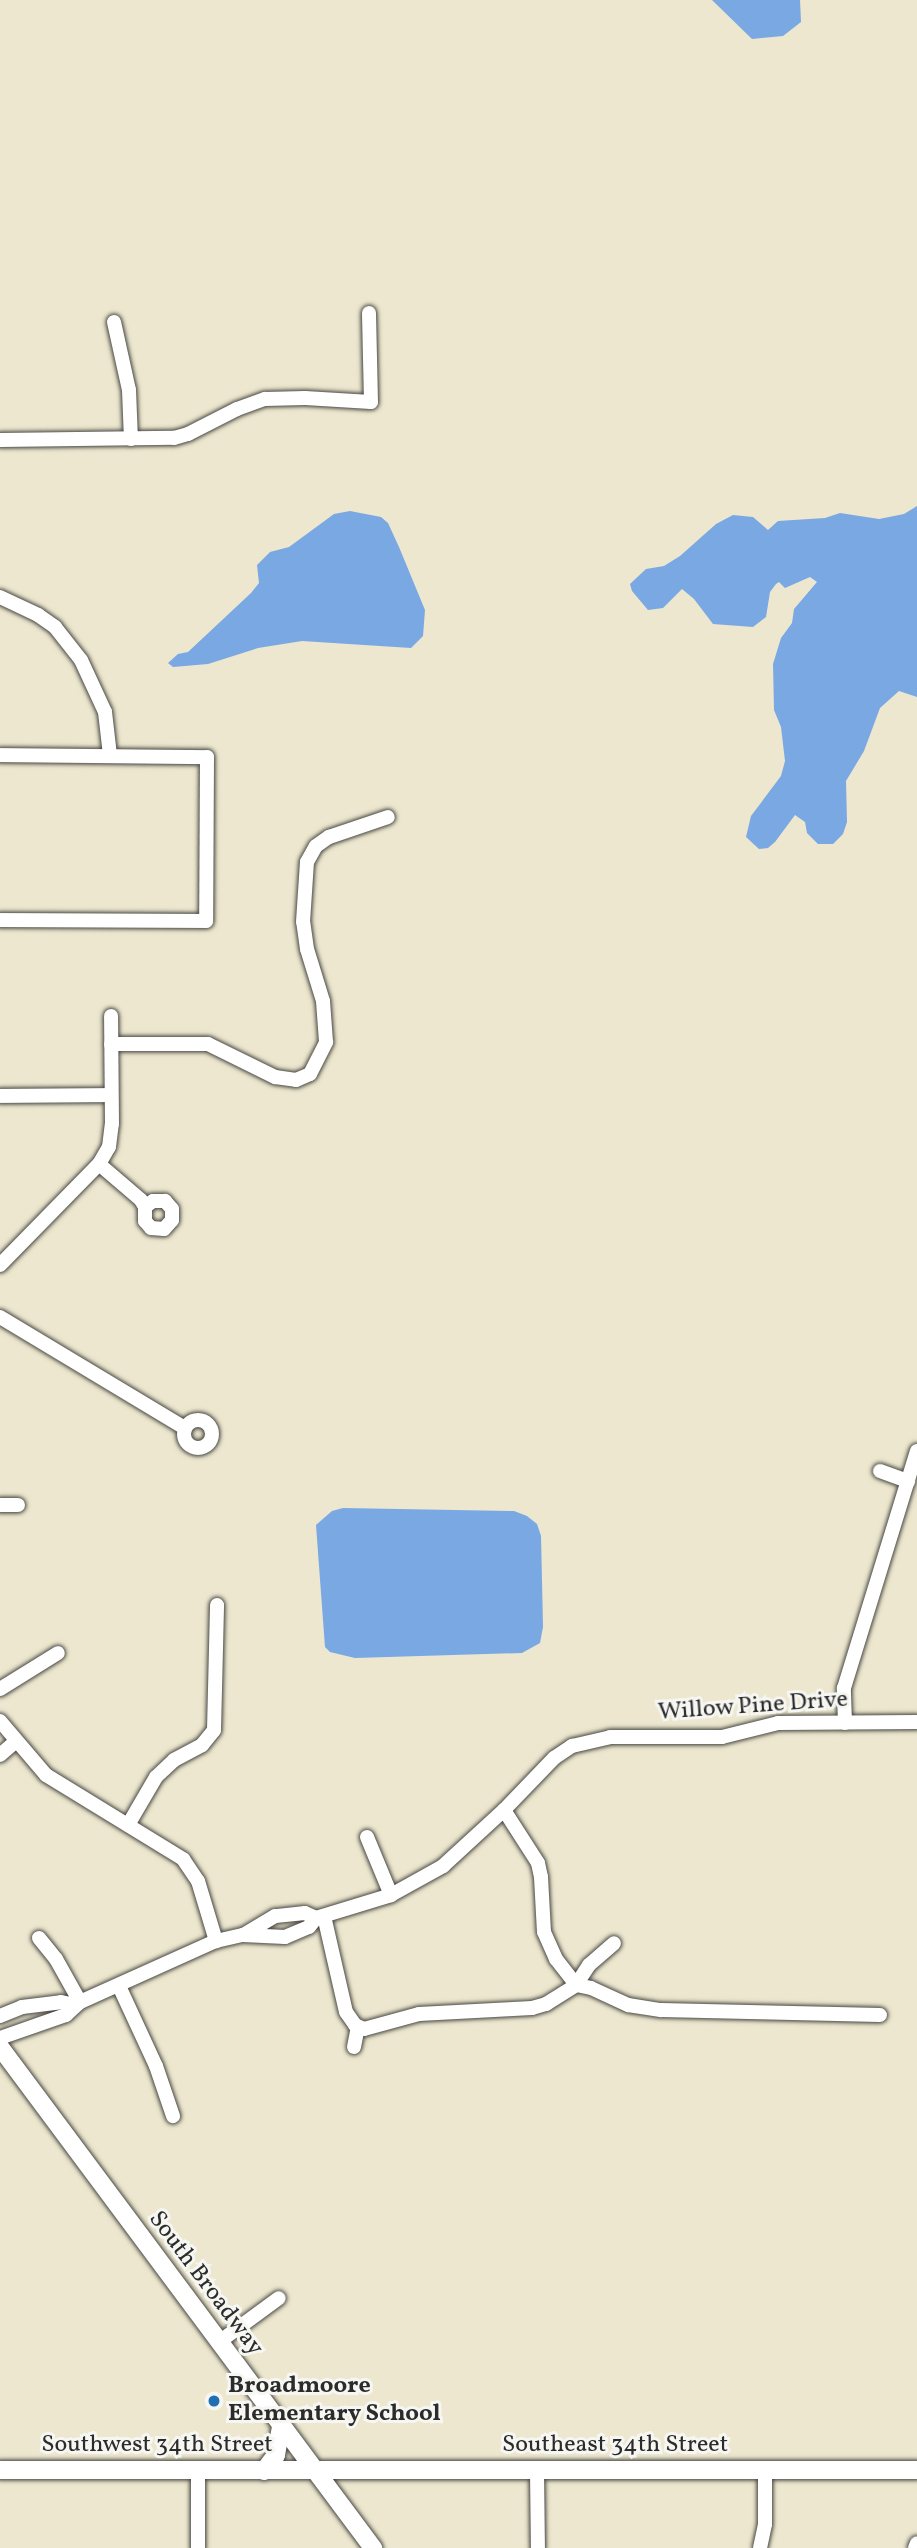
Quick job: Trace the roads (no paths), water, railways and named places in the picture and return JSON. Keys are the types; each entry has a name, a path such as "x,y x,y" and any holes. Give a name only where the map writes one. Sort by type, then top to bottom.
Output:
{"street":[{"path":"0,440 165,439 188,434 237,409 265,399 305,398 371,402 369,313"},
{"path":"114,322 129,390 131,439"},
{"path":"0,597 38,615 55,627 81,660 105,712 110,755"},
{"path":"0,755 207,757 206,921 0,920"},
{"path":"111,1044 208,1044 275,1077 296,1080 310,1074 326,1042 323,1001 307,949 303,922 307,862 316,846 329,837 388,817"},
{"path":"0,1265 99,1164 111,1139 111,1016"},
{"path":"0,1096 111,1095"},
{"path":"99,1164 145,1207"},
{"path":"0,1317 185,1429"},
{"path":"845,1723 844,1688 917,1451"},
{"path":"880,1471 908,1481"},
{"path":"0,1505 18,1505"},
{"path":"128,1825 156,1777 174,1760 202,1745 214,1730 217,1605"},
{"path":"0,1689 58,1653"},
{"path":"0,1721 46,1775 174,1852 191,1868 198,1881 216,1941"},
{"name":"Willow Pine Drive","path":"0,2038 66,2015 77,2004 216,1941 243,1935 285,1937 309,1927 320,1917 391,1895 443,1866 504,1810 554,1758 572,1746 610,1737 722,1737 778,1723 917,1722"},
{"path":"0,1755 16,1741"},
{"path":"504,1810 537,1863 541,1877 544,1933 552,1952 576,1985 591,1988 628,2005 661,2010 880,2015"},
{"path":"367,1837 391,1895"},
{"name":"Willow Pine Drive","path":"243,1935 275,1916 305,1913 320,1917"},
{"path":"320,1917 346,2012 358,2027 364,2029 445,2011 532,2008 546,2004 576,1985 589,1965 614,1943"},
{"path":"39,1938 56,1959 77,2004"},
{"path":"118,1986 156,2066 173,2116"},
{"name":"Willow Pine Drive","path":"0,2016 22,2007 61,2002 77,2004"},
{"path":"354,2048 358,2027"},
{"name":"South Broadway","path":"0,2048 373,2548"},
{"path":"219,2342 279,2298"},
{"path":"264,2471 276,2455 281,2426"},
{"name":"Southwest 34th Street","path":"0,2470 313,2470"},
{"name":"Southeast 34th Street","path":"313,2470 917,2470"},
{"path":"760,2548 765,2524 765,2470"},
{"path":"198,2471 198,2548"},
{"path":"537,2471 538,2548"},
{"path":"915,2548 917,2543"}],"water":[{"path":"712,0 800,0 801,22 783,36 752,39"},
{"path":"917,506 917,697 899,691 880,708 864,751 846,781 847,822 843,834 833,844 818,844 807,833 805,822 795,815 775,842 768,848 759,849 746,837 751,816 781,776 785,761 781,727 774,710 773,664 781,638 792,623 794,609 817,582 810,577 785,588 779,582 776,584 770,592 766,617 753,627 713,624 694,599 682,589 663,608 648,610 632,591 630,584 646,569 664,566 680,556 716,524 733,515 753,517 768,530 778,521 825,518 840,513 879,519 904,514"},
{"path":"350,511 381,517 388,523 399,547 425,610 423,636 411,648 302,641 258,648 208,664 173,667 168,663 178,654 188,652 251,593 259,583 257,565 270,552 289,547 334,514"},
{"path":"343,1508 514,1511 527,1516 537,1524 541,1536 543,1627 540,1643 522,1653 355,1658 330,1652 325,1647 316,1525 332,1511"}],"place":[{"name":"Broadmoore Elementary School","path":"214,2401"}]}
